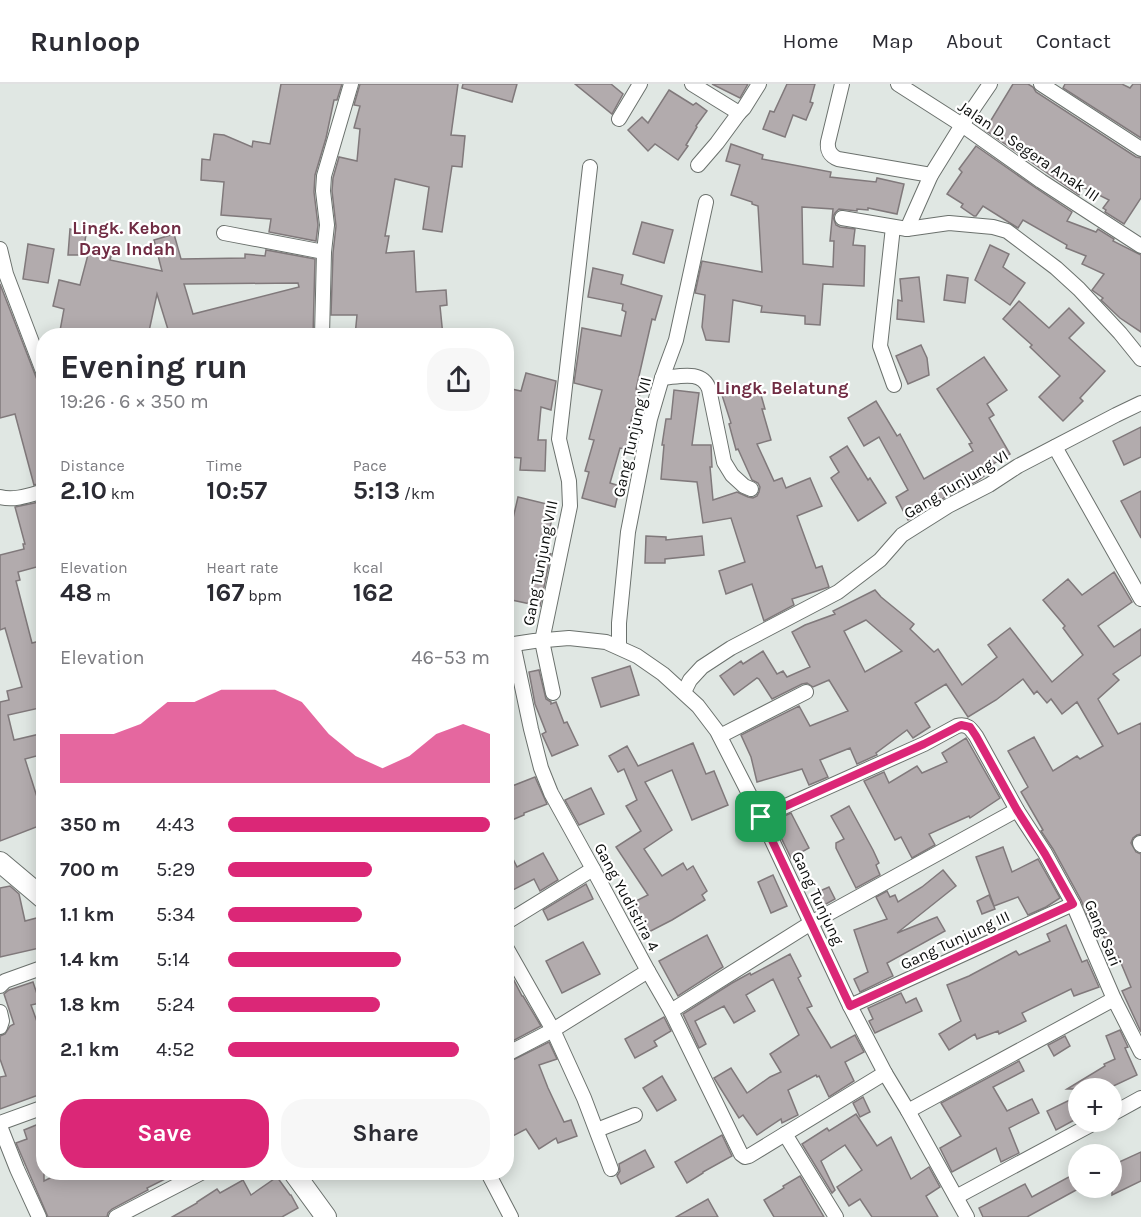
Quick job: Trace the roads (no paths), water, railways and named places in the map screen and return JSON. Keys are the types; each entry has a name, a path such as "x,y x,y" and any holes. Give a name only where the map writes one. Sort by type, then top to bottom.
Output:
{"street":[{"path":"322,328 327,225 323,191 324,176 351,84"},
{"path":"619,119 640,84"},
{"path":"692,84 739,113"},
{"path":"698,165 744,108 759,84"},
{"path":"842,84 828,142 828,149 832,155 838,159 931,175"},
{"name":"Jalan D. Segera Anak III","path":"898,84 1141,246"},
{"path":"894,385 880,346 880,329 900,228 962,125 990,84"},
{"path":"1041,84 1141,149"},
{"name":"Gang Tunjung VIII","path":"553,693 542,640 570,506 567,468 559,439 590,167"},
{"name":"Gang Tunjung VII","path":"619,647 619,623 628,532 650,419 676,340 706,202"},
{"path":"842,218 900,228 949,223 993,227 1007,231 1056,268 1079,289 1141,359"},
{"path":"224,233 324,252"},
{"path":"0,249 6,274 36,353"},
{"path":"662,378 696,376 706,382 724,462 732,476 751,489"},
{"name":"Gang Tunjung VI","path":"684,692 702,667 731,648 838,592 879,560 902,535 1018,466 1141,403"},
{"path":"1055,447 1141,599"},
{"path":"2,499 36,493"},
{"name":"Gang Tunjung","path":"514,644 568,638 606,642 637,656 663,674 698,706 720,736 761,817 850,1006 885,1073 967,1217"},
{"name":"Gang Yudistira 4","path":"514,660 541,768 551,793 671,1011 741,1154 745,1157 749,1156 785,1134"},
{"path":"720,736 806,692"},
{"name":"Gang Sari","path":"761,817 924,744 957,726 968,726 976,736 1073,904 1114,999 1141,1052"},
{"path":"671,1011 811,923 1017,810"},
{"path":"0,862 36,892"},
{"path":"514,918 593,868"},
{"name":"Gang Tunjung III","path":"850,1006 1073,904"},
{"path":"514,961 554,1030 580,1087 610,1169"},
{"path":"0,986 5,981 36,970"},
{"path":"514,1050 554,1030 648,971"},
{"path":"908,1112 1114,999"},
{"path":"0,1012 2,1021 0,1027"},
{"path":"836,1217 785,1134 885,1073"},
{"path":"1122,1108 1141,1098"},
{"path":"36,1110 0,1124 39,1217"},
{"path":"597,1130 635,1115"},
{"path":"956,1197 1077,1132"},
{"path":"116,1217 187,1180"},
{"path":"299,1180 326,1217"},
{"path":"492,1180 512,1217"}],"district":[{"name":"Lingk. Kebon Daya Indah","path":"127,238"},
{"name":"Lingk. Belatung","path":"782,388"}]}
